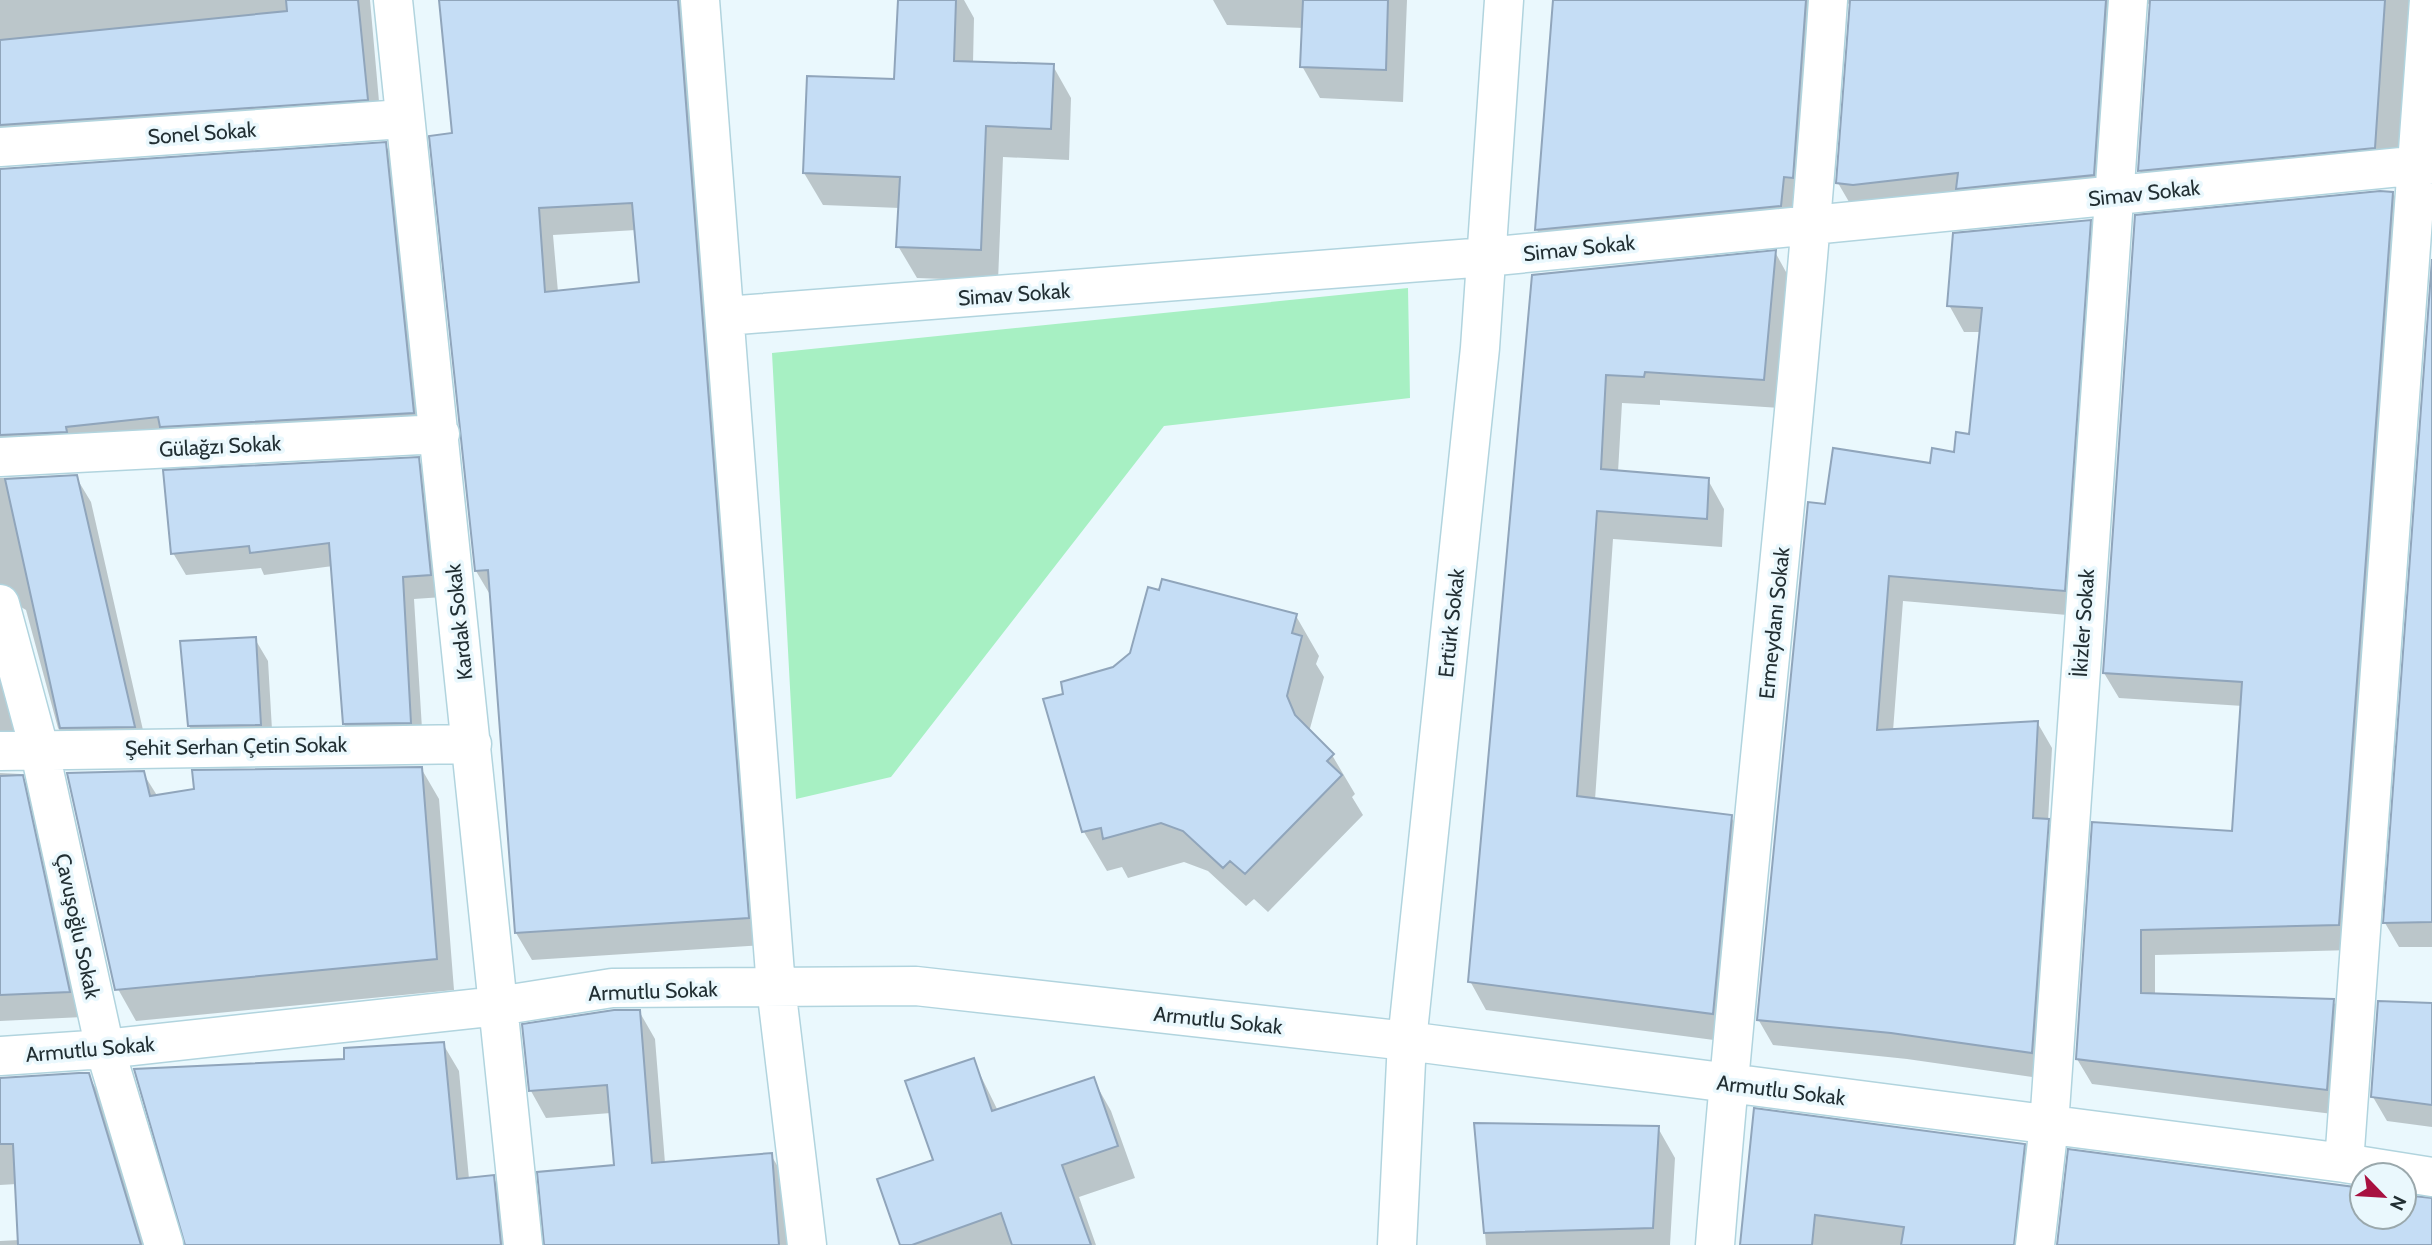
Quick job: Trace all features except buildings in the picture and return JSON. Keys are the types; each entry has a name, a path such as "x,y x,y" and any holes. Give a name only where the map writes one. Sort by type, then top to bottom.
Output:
{"street":[{"name":"Kardak Sokak","path":"393,0 403,119 440,434 523,1245"},
{"path":"701,0 776,987 807,1245"},
{"name":"Ertürk Sokak","path":"1397,1245 1407,1041 1480,348 1504,0"},
{"name":"Ermeydanı Sokak","path":"1715,1245 1728,1083 1813,225 1828,0"},
{"name":"İkizler Sokak","path":"2035,1245 2049,1125 2112,196 2128,0"},
{"path":"2344,1163 2424,165 2429,0"},
{"name":"Sonel Sokak","path":"0,147 403,119"},
{"name":"Simav Sokak","path":"725,316 1486,257 2424,165"},
{"name":"Gülağzı Sokak","path":"0,457 440,434"},
{"name":"Çavuşoğlu Sokak","path":"0,604 39,748 105,1049 164,1245"},
{"name":"Şehit Serhan Çetin Sokak","path":"0,751 39,748 472,744"},
{"name":"Armutlu Sokak","path":"0,1056 105,1049 498,1006 612,988 916,986 1407,1041 2344,1163 2432,1177"}],"green space":[{"path":"1408,288 1410,398 1164,426 891,777 796,799 772,353"}]}
